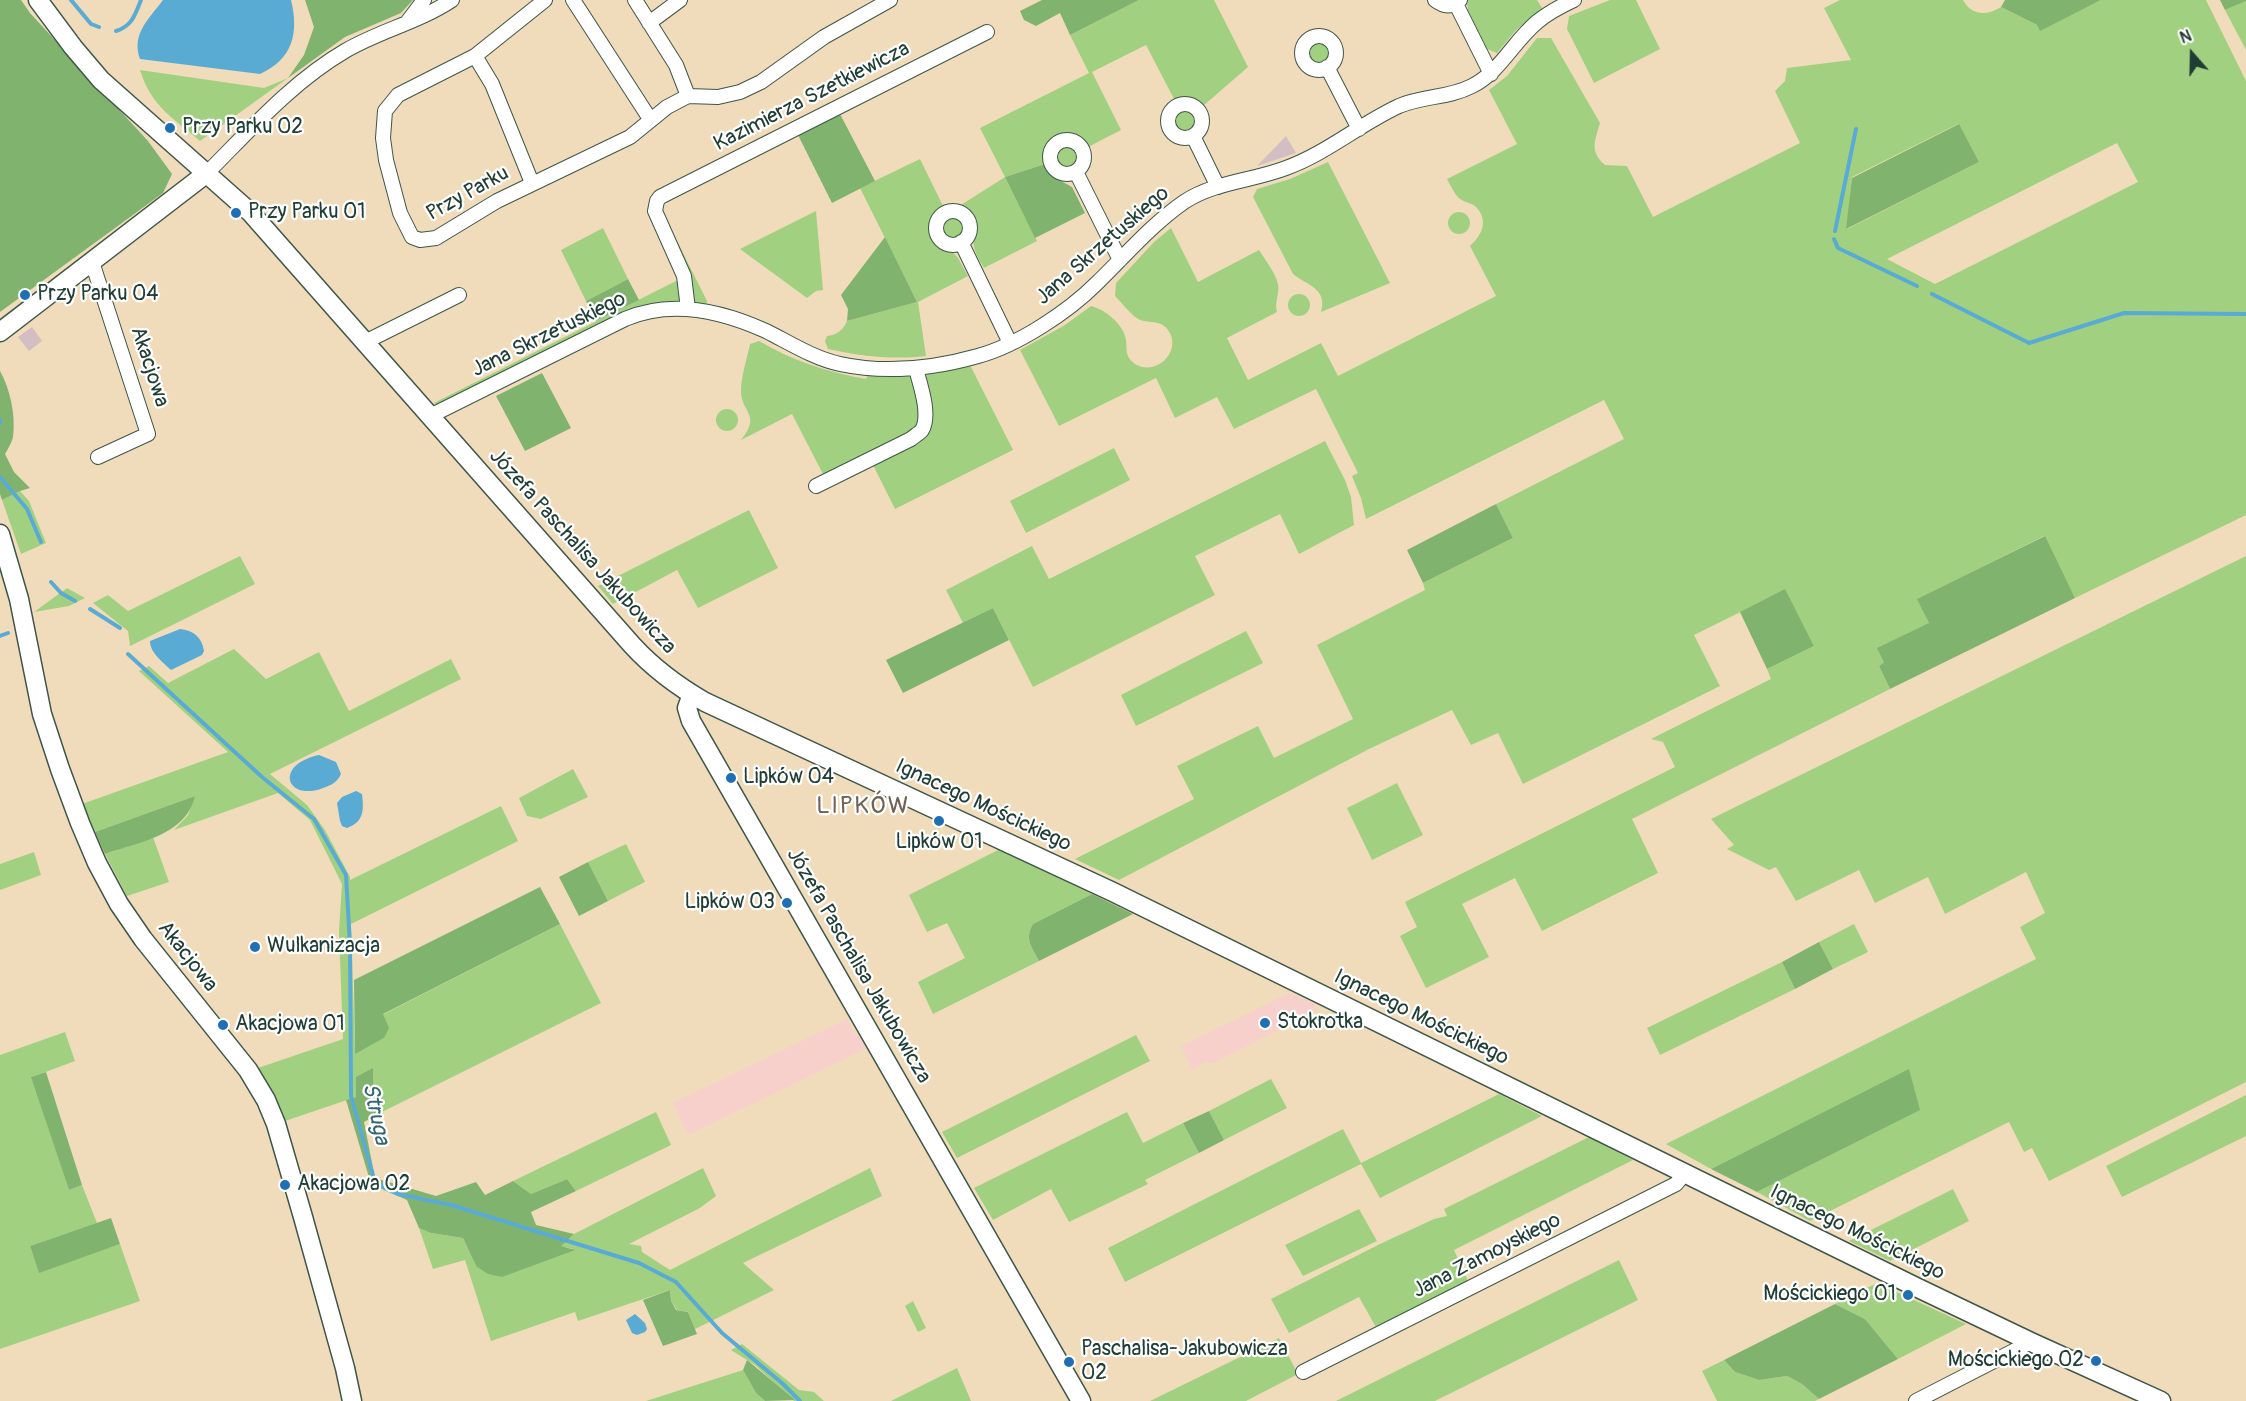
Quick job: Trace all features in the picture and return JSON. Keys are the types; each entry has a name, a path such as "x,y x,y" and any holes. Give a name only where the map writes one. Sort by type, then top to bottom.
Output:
{"street":[{"name":"Józefa Paschalisa Jakubowicza","path":"38,0 101,80 251,213 651,665 692,694 687,708 691,721 1081,1401"},
{"path":"408,21 424,0"},
{"path":"0,332 207,172 282,98 312,72 345,51 452,0"},
{"name":"Przy Parku","path":"545,0 475,56 405,89 398,94 385,111 383,138 386,160 404,224 412,237 420,240 436,238 497,201 630,136 667,107 688,96"},
{"path":"573,0 650,120"},
{"path":"635,0 676,65 688,96 718,97 740,92 761,82 825,37 890,0"},
{"path":"649,23 680,0"},
{"path":"1435,0 1445,5 1458,2 1491,74"},
{"name":"Jana Skrzetuskiego","path":"430,416 633,315 646,311 688,309 719,314 745,322 812,355 838,364 890,370 916,369 982,355 1010,344 1049,321 1094,287 1161,219 1186,201 1218,187 1283,169 1325,150 1403,105 1455,94 1472,86 1491,74 1537,22 1574,0"},
{"name":"Kazimierza Szetkiewicza","path":"688,309 684,276 655,211 657,201 987,32"},
{"name":"Przy Parku","path":"475,56 492,84 532,183"},
{"path":"1327,68 1359,129"},
{"path":"1193,136 1218,187"},
{"path":"1076,172 1120,260"},
{"path":"962,242 1010,344"},
{"name":"Akacjowa","path":"92,262 148,434 98,457"},
{"path":"365,342 459,295"},
{"path":"816,486 911,439 922,429 925,403 916,369"},
{"name":"Akacjowa","path":"0,534 19,599 42,714 96,863 131,921 158,959 248,1070 266,1100 276,1124 306,1227 352,1401"},
{"name":"Ignacego Mościckiego","path":"692,694 1124,897 2031,1342 2161,1401"},
{"name":"Jana Zamoyskiego","path":"1303,1372 1676,1184 1685,1173"},
{"path":"1916,1401 2031,1342"}],"shaded area":[{"path":"1286,136 1296,153 1257,166"},
{"path":"32,327 42,341 29,351 18,337"},
{"path":"1289,993 1315,1004 1314,1012 1213,1063 1206,1062 1192,1069 1181,1046"},
{"path":"847,1019 854,1034 863,1037 869,1047 688,1135 673,1103"}],"green space":[{"path":"0,0 21,0 30,13 148,141 172,174 163,193 0,312"},
{"path":"305,0 413,0 401,13 345,37 288,78 304,55 314,27"},
{"path":"1042,0 1139,0 1070,35 1060,13 1036,26 1024,20 1020,11"},
{"path":"1139,0 1214,0 1248,67 1203,106 1190,98 1174,99 1146,45 1092,72 1121,130 1088,147 1073,136 1064,134 1057,136 1046,146 1045,164 1005,177 980,128 1089,73 1070,35"},
{"path":"1467,0 1537,0 1542,8 1516,30 1497,53 1487,49 1468,11"},
{"path":"1610,0 1636,0 1660,49 1594,83 1567,29 1569,16"},
{"path":"1840,0 1963,0 1971,9 1980,13 2001,7 2037,25 2040,30 2101,0 2206,0 2246,81 2246,515 2075,598 2044,536 1918,599 1929,623 1879,666 1890,689 1632,819 1658,873 1542,931 1515,878 1462,904 1489,957 1426,988 1400,936 1417,927 1405,902 1675,767 1663,742 1651,739 1771,679 1767,669 1814,646 1785,590 1694,635 1720,686 1523,784 1498,733 1471,745 1452,710 1369,749 1119,880 1075,859 1194,799 1177,766 1258,726 1274,758 1353,719 1317,645 1425,590 1423,583 1513,538 1496,504 1624,439 1604,400 1366,519 1352,476 1358,473 1316,389 1234,429 1217,397 1175,418 1156,378 1059,426 1020,350 1065,325 1091,306 1102,310 1122,328 1128,356 1135,364 1151,367 1165,360 1172,346 1172,338 1168,330 1161,324 1138,319 1115,296 1116,283 1154,242 1171,228 1198,282 1259,250 1275,275 1278,284 1277,312 1227,338 1248,380 1321,343 1338,376 1496,296 1470,246 1482,228 1481,213 1475,206 1458,197 1447,179 1517,144 1489,90 1507,76 1537,38 1551,38 1600,123 1595,150 1600,160 1605,165 1627,166 1653,217 1800,143 1775,91 1785,81 1787,68 1851,60 1824,8","holes":["1958,124 1979,162 1847,229 1852,177","2117,143 2138,182 1935,284 1887,259"]},
{"path":"2005,0 2101,0 2040,31 2037,25 2001,7"},
{"path":"2220,0 2246,0 2246,1 2225,10"},
{"path":"2246,1 2246,50 2225,10"},
{"path":"1320,41 1328,44 1331,52 1328,60 1320,63 1312,60 1309,52 1312,44"},
{"path":"140,70 264,88 288,78 200,141 157,102 150,93"},
{"path":"1185,110 1193,113 1196,121 1193,129 1185,132 1177,129 1174,121 1177,113"},
{"path":"840,114 875,181 832,203 798,135"},
{"path":"1959,124 1979,162 1846,229 1852,178"},
{"path":"1067,146 1075,149 1078,157 1075,165 1067,168 1059,165 1056,157 1059,149"},
{"path":"920,159 943,206 933,218 931,233 933,239 936,245 951,250 968,276 918,302 926,356 876,357 828,349 825,341 827,336 839,332 847,321 917,302 860,188"},
{"path":"1328,162 1390,283 1321,312 1319,292 1293,274 1253,197 1257,189 1290,179"},
{"path":"1045,164 1052,176 1072,187 1085,213 1035,238 1005,177"},
{"path":"1005,177 1037,241 984,268 975,251 976,220 969,210 961,205"},
{"path":"662,211 707,301 706,307 697,306 693,302"},
{"path":"816,211 823,290 816,291 807,298 740,249"},
{"path":"1455,212 1463,212 1470,219 1470,227 1463,234 1455,234 1448,227 1448,219"},
{"path":"954,216 962,219 965,227 962,235 954,238 946,235 943,227 946,219"},
{"path":"603,228 628,279 586,301 561,250"},
{"path":"885,237 917,302 847,321 848,309 841,295"},
{"path":"628,279 639,300 596,321 586,301"},
{"path":"680,279 681,297 677,302 438,406 434,403"},
{"path":"1299,294 1307,297 1310,305 1307,313 1299,316 1291,313 1288,305 1291,297"},
{"path":"759,341 798,360 852,376 866,379 868,374 908,374 913,377 918,397 919,412 916,426 913,431 824,476 792,414 741,440 750,424 741,391 743,373 750,344"},
{"path":"970,365 1013,450 895,509 872,463 923,435 924,377 927,373"},
{"path":"0,371 7,386 14,420 13,437 5,454 14,472 30,488 2,500 0,494"},
{"path":"542,373 571,428 525,451 496,396"},
{"path":"727,409 735,412 738,420 735,428 727,431 719,428 716,420 719,412"},
{"path":"1325,441 1351,497 1354,525 1299,554 1280,514 1195,556 1215,595 1033,687 993,608 963,623 946,590 1032,546 1049,579"},
{"path":"1114,448 1130,480 1026,533 1010,501"},
{"path":"20,491 29,501 46,543 21,554 2,500"},
{"path":"1496,504 1513,538 1423,583 1407,550"},
{"path":"749,510 778,568 698,608 677,570 613,604 598,586"},
{"path":"2045,536 2075,598 1890,689 1879,666 1884,662 1877,648 1929,623 1917,599"},
{"path":"240,556 255,584 130,646 128,631 93,603 108,595 128,611"},
{"path":"2246,556 2246,1082 2049,1181 2032,1148 2024,1152 2009,1122 1810,1221 1757,1192 1919,1110 1909,1070 1711,1169 1666,1144 2036,959 2020,927 2045,913 2026,872 1945,914 1928,877 1875,903 1859,870 1796,901 1776,867 1769,870 1727,849 1734,845 1711,819"},
{"path":"67,588 85,598 69,606 34,612"},
{"path":"1785,589 1814,646 1767,669 1740,612"},
{"path":"993,608 1009,640 903,693 886,660"},
{"path":"1246,631 1263,663 1136,726 1121,695"},
{"path":"234,649 266,679 319,652 349,711 451,659 461,679 270,774 307,805 325,830 350,880 501,806 518,841 351,924 355,1053 384,1038 382,1015 560,924 601,1003 380,1113 373,1093 373,1069 356,1097 285,1121 258,1068 343,1039 339,930 342,884 310,820 278,793 174,830 188,815 195,796 95,832 82,804 228,752 139,671 149,666 168,683"},
{"path":"573,769 588,797 541,819 527,816 519,798"},
{"path":"1397,783 1423,835 1372,860 1347,808"},
{"path":"195,796 182,820 171,829 146,841 105,854 95,832"},
{"path":"153,837 169,882 127,896 105,854"},
{"path":"626,844 645,882 608,901 588,862"},
{"path":"1000,849 1092,894 1033,924 1029,939 1039,961 933,1014 918,982 965,958 947,923 927,932 909,895"},
{"path":"34,852 41,875 0,890 0,864"},
{"path":"588,862 608,901 579,916 559,877"},
{"path":"540,887 560,924 383,1014 389,1028 384,1038 355,1054 354,980"},
{"path":"1092,894 1133,914 1039,961 1029,939 1033,924"},
{"path":"1854,924 1868,952 1833,969 1819,942"},
{"path":"1819,942 1833,969 1795,989 1782,962"},
{"path":"1782,962 1795,989 1660,1055 1647,1028"},
{"path":"65,1032 75,1061 32,1077 69,1190 82,1185 97,1223 30,1246 39,1272 120,1244 140,1301 0,1349 0,1055"},
{"path":"1136,1035 1150,1061 957,1158 942,1132"},
{"path":"373,1068 373,1093 380,1113 364,1122 375,1178 436,1196 476,1182 485,1195 513,1181 531,1194 567,1179 576,1191 531,1212 536,1225 574,1234 561,1246 575,1250 502,1277 488,1274 476,1266 463,1238 431,1233 419,1228 407,1200 371,1184 346,1100 356,1097 356,1077"},
{"path":"1909,1069 1920,1110 1757,1192 1711,1169"},
{"path":"46,1072 82,1185 69,1190 31,1077"},
{"path":"1271,1079 1287,1108 1224,1140 1209,1111"},
{"path":"1499,1094 1542,1116 1380,1198 1361,1164 1125,1282 1108,1248 1343,1129 1361,1163"},
{"path":"2246,1095 2246,1136 2122,1197 2106,1166"},
{"path":"1209,1111 1224,1140 1199,1153 1183,1123"},
{"path":"656,1112 671,1145 576,1191 567,1179 531,1194 513,1181"},
{"path":"1127,1112 1143,1143 1183,1123 1199,1153 1145,1180 1148,1184 1069,1222 1051,1189 993,1220 974,1188"},
{"path":"1589,1137 1633,1160 1454,1250 1469,1283 1377,1329 1359,1297 1289,1333 1271,1299 1380,1244 1434,1219 1447,1216 1444,1209"},
{"path":"703,1168 716,1196 700,1208 629,1244 641,1246 642,1252 670,1270 870,1168 882,1196 743,1263 774,1290 695,1329 688,1312 677,1310 671,1301 670,1290 578,1321 575,1312 491,1341 465,1260 433,1269 419,1228 431,1233 463,1238 476,1266 573,1249 560,1246 574,1234"},
{"path":"1953,1189 1969,1221 1890,1261 1849,1241"},
{"path":"1359,1209 1377,1241 1303,1276 1285,1245"},
{"path":"111,1218 120,1244 39,1273 30,1246"},
{"path":"1619,1260 1638,1300 1435,1401 1336,1401"},
{"path":"1877,1283 1966,1324 1898,1359 1865,1319 1835,1304"},
{"path":"670,1290 671,1301 676,1310 688,1312 697,1334 663,1346 643,1300"},
{"path":"913,1301 926,1328 918,1332 905,1306"},
{"path":"1835,1304 1865,1319 1898,1359 1819,1399 1802,1384 1787,1376 1759,1380 1735,1372 1724,1360"},
{"path":"1279,1338 1298,1374 1246,1401 1150,1401"},
{"path":"742,1344 799,1390 814,1392 824,1401 794,1401 755,1365 731,1350"},
{"path":"747,1360 795,1400 765,1401 756,1393 743,1370"},
{"path":"1724,1360 1735,1372 1759,1380 1787,1376 1802,1384 1819,1399 1815,1401 1717,1401 1702,1371"},
{"path":"957,1368 971,1401 891,1401"},
{"path":"743,1370 756,1393 765,1401 646,1401"}],"water":[{"path":"163,0 291,0 294,23 291,44 280,61 260,74 140,59 138,42 140,34 147,20"},
{"path":"180,629 196,635 204,651 202,655 171,670 155,653 150,641"},
{"path":"319,755 336,762 341,774 338,780 329,786 311,791 301,790 294,786 290,780 295,766"},
{"path":"356,791 362,794 362,815 357,822 347,828 342,826 340,821 337,803 342,797"},
{"path":"635,1314 645,1323 647,1329 637,1335 632,1333 626,1320"}],"waterway":[{"path":"71,0 91,24 99,27"},
{"path":"116,31 129,23 141,0"},
{"path":"1835,231 1856,129"},
{"path":"1834,239 1838,248 1917,286"},
{"path":"1932,294 2029,343 2124,313 2246,314"},
{"name":"Struga","path":"0,477 27,509 41,542"},
{"name":"Struga","path":"51,582 61,593 75,601"},
{"name":"Struga","path":"90,609 120,628"},
{"path":"0,636 8,633"},
{"name":"Struga","path":"128,654 262,777 314,819 346,875 350,945 351,1096 374,1179 386,1189 398,1194 451,1205 639,1263 676,1282 722,1333 800,1401"}],"place":[{"name":"Przy Parku 02","path":"170,128"},
{"name":"Przy Parku 01","path":"236,213"},
{"name":"Przy Parku 04","path":"25,295"},
{"name":"Lipków 04","path":"731,778"},
{"name":"Lipków 01","path":"939,821"},
{"name":"Lipków 03","path":"787,903"},
{"name":"Wulkanizacja","path":"255,947"},
{"name":"Stokrotka","path":"1265,1023"},
{"name":"Akacjowa 01","path":"223,1025"},
{"name":"Akacjowa 02","path":"285,1185"},
{"name":"Mościckiego 01","path":"1908,1295"},
{"name":"Mościckiego 02","path":"2096,1361"},
{"name":"Paschalisa-Jakubowicza 02","path":"1069,1362"}],"district":[{"name":"LIPKÓW","path":"863,807"}]}
